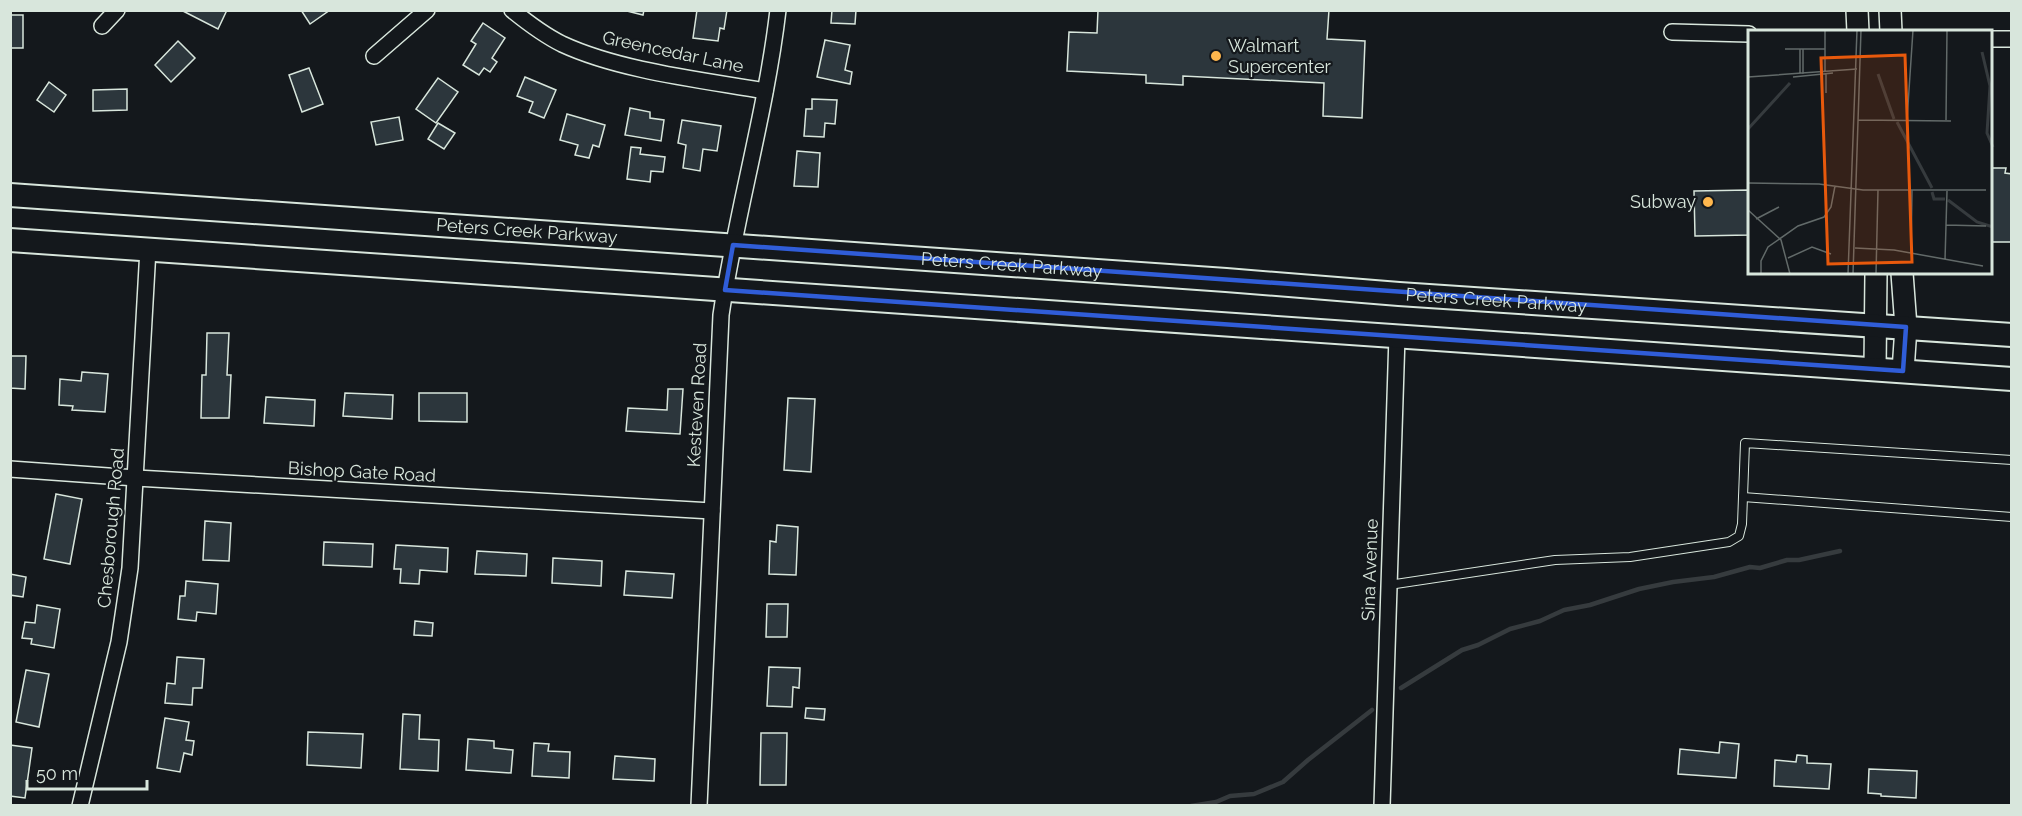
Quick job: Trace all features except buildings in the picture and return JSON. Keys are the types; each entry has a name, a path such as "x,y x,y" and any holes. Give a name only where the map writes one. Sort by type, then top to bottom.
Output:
{"main road":[{"path":"1857,10 1858,30"},
{"path":"1890,10 1891,30"},
{"name":"Peters Creek Parkway","path":"10,195 1399,294 2012,335"},
{"path":"10,240 2012,379"},
{"path":"1875,369 1876,274"},
{"path":"1902,274 1906,327 1903,371"}],"street":[{"path":"102,26 117,10"},
{"path":"374,56 427,10"},
{"name":"Greencedar Lane","path":"512,10 537,29 563,44 597,56 653,71 765,91"},
{"name":"Kesteven Road","path":"699,806 718,361 725,290 732,245 765,91 778,10"},
{"path":"1672,32 1748,34"},
{"path":"1992,39 2012,39"},
{"name":"Chesborough Road","path":"80,806 119,642 130,568 148,249"},
{"name":"Sina Avenue","path":"1382,806 1397,336"},
{"name":"Bishop Gate Road","path":"10,469 712,511"}],"lane":[{"path":"1389,585 1554,560 1630,557 1729,542 1739,536 1744,510 1745,442 2012,460"},
{"path":"1743,497 2012,518"}],"highlighted area":[{"path":"733,245 1906,327 1903,371 725,290"}],"waterway":[{"path":"1401,688 1462,650 1478,645 1510,629 1540,621 1564,610 1590,605 1639,589 1714,577 1750,567 1760,568 1787,560 1799,560 1840,551"},
{"path":"1191,806 1216,802 1230,796 1254,794 1283,782 1372,710"}],"place":[{"name":"Walmart Supercenter","path":"1216,56"},
{"name":"Subway","path":"1708,202"}]}
